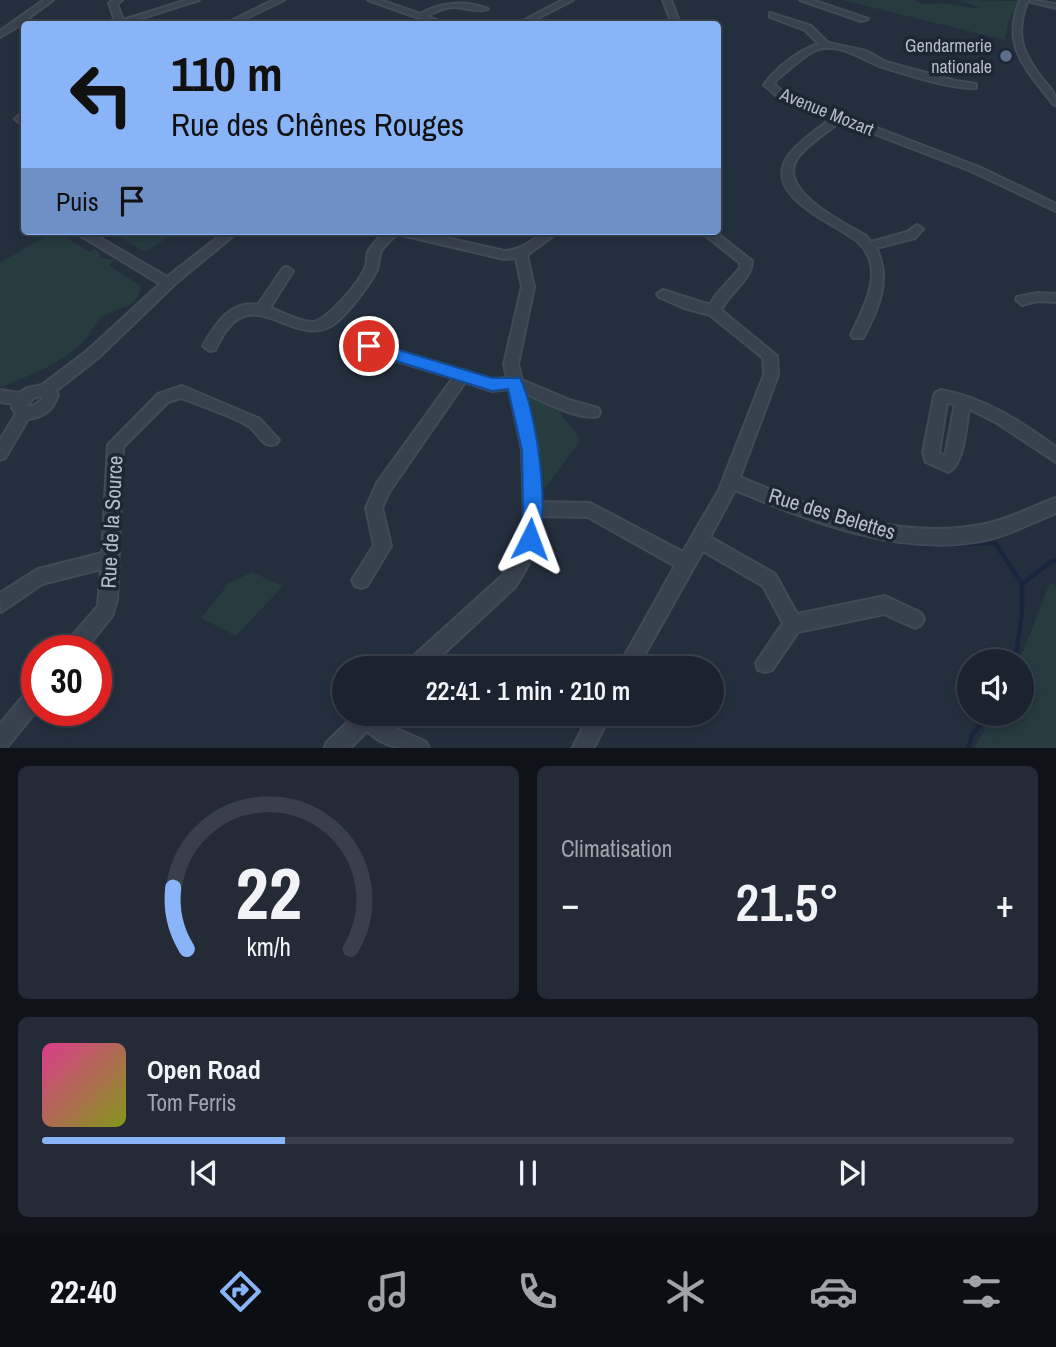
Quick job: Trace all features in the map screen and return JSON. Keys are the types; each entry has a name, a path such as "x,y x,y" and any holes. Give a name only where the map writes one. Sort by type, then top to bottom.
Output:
{"street":[{"path":"0,35 49,0"},
{"path":"118,0 114,3 120,21"},
{"path":"126,21 195,0"},
{"path":"235,21 280,0"},
{"path":"372,0 434,21"},
{"path":"527,21 569,0"},
{"path":"667,0 675,21"},
{"path":"804,0 864,19"},
{"path":"1056,6 1024,0 1016,18 1015,40 1024,58 1056,102"},
{"path":"422,16 437,6 450,4 484,9"},
{"path":"773,15 808,28 825,45 863,53 883,64 973,86"},
{"name":"Avenue Mozart","path":"825,45 811,49 774,76 769,85 780,94 1001,180 1056,208"},
{"path":"839,117 793,157 787,174 789,183 804,202 870,246 880,278 858,335"},
{"path":"870,246 911,235 917,229"},
{"path":"86,235 169,284"},
{"path":"0,396 35,412 45,407 51,396 45,391 93,354 169,284 228,235"},
{"path":"210,346 218,329 233,314 246,309 262,310 305,326 322,325 334,315 372,269 374,253 390,235"},
{"path":"417,235 504,255 521,254 548,235"},
{"path":"711,235 746,261 746,269 720,298 714,311"},
{"path":"428,656 509,581 520,565 530,539 533,509 530,450 511,364 528,287 521,254"},
{"path":"262,310 287,271"},
{"path":"633,656 729,487 771,375 770,356 714,311 689,305 663,294"},
{"path":"1022,300 1037,297 1056,298"},
{"path":"369,346 492,385 514,383 570,406 593,412"},
{"path":"361,580 383,547 374,508 383,488 462,376"},
{"name":"Rue de la Source","path":"85,635 106,610 116,445 163,398 182,392 255,423 271,440"},
{"path":"963,402 1006,422 1056,455"},
{"path":"0,453 23,406"},
{"name":"Rue des Belettes","path":"729,487 901,536 984,532 1056,505"},
{"path":"533,509 590,510 686,563"},
{"path":"700,540 769,580 793,624"},
{"path":"1,603 38,577 109,559"},
{"path":"765,663 793,624 885,605 915,619"},
{"path":"0,740 21,714"},
{"path":"334,748 357,726"},
{"path":"377,726 384,733 419,748"},
{"path":"582,748 594,726"}],"green space":[{"path":"842,0 915,0 921,4 945,3 977,9 978,7 958,0 1018,1 1009,20 1005,40"},
{"path":"47,235 63,235 90,252 95,249 102,258 115,260 109,265 141,286 136,299 102,317 86,339 68,355 2,387 0,263"},
{"path":"116,235 172,235 145,252"},
{"path":"528,393 558,408 580,441 545,488 535,480 522,395"},
{"path":"252,572 283,586 236,636 201,618 229,583"},
{"path":"1050,583 1056,585 1056,748 974,748 987,726 1034,726 1034,649 1024,649"}],"waterway":[{"path":"748,496 758,499"},
{"path":"858,534 926,545 995,543 1022,584"},
{"path":"1022,584 1052,561 1056,561"},
{"path":"1017,649 1022,613 1022,584"},
{"path":"968,748 972,735 980,726"}],"place":[{"name":"Gendarmerie nationale","path":"1006,56"}],"route":[{"path":"369,346 492,385 514,383 530,450 533,509 530,539"}]}
